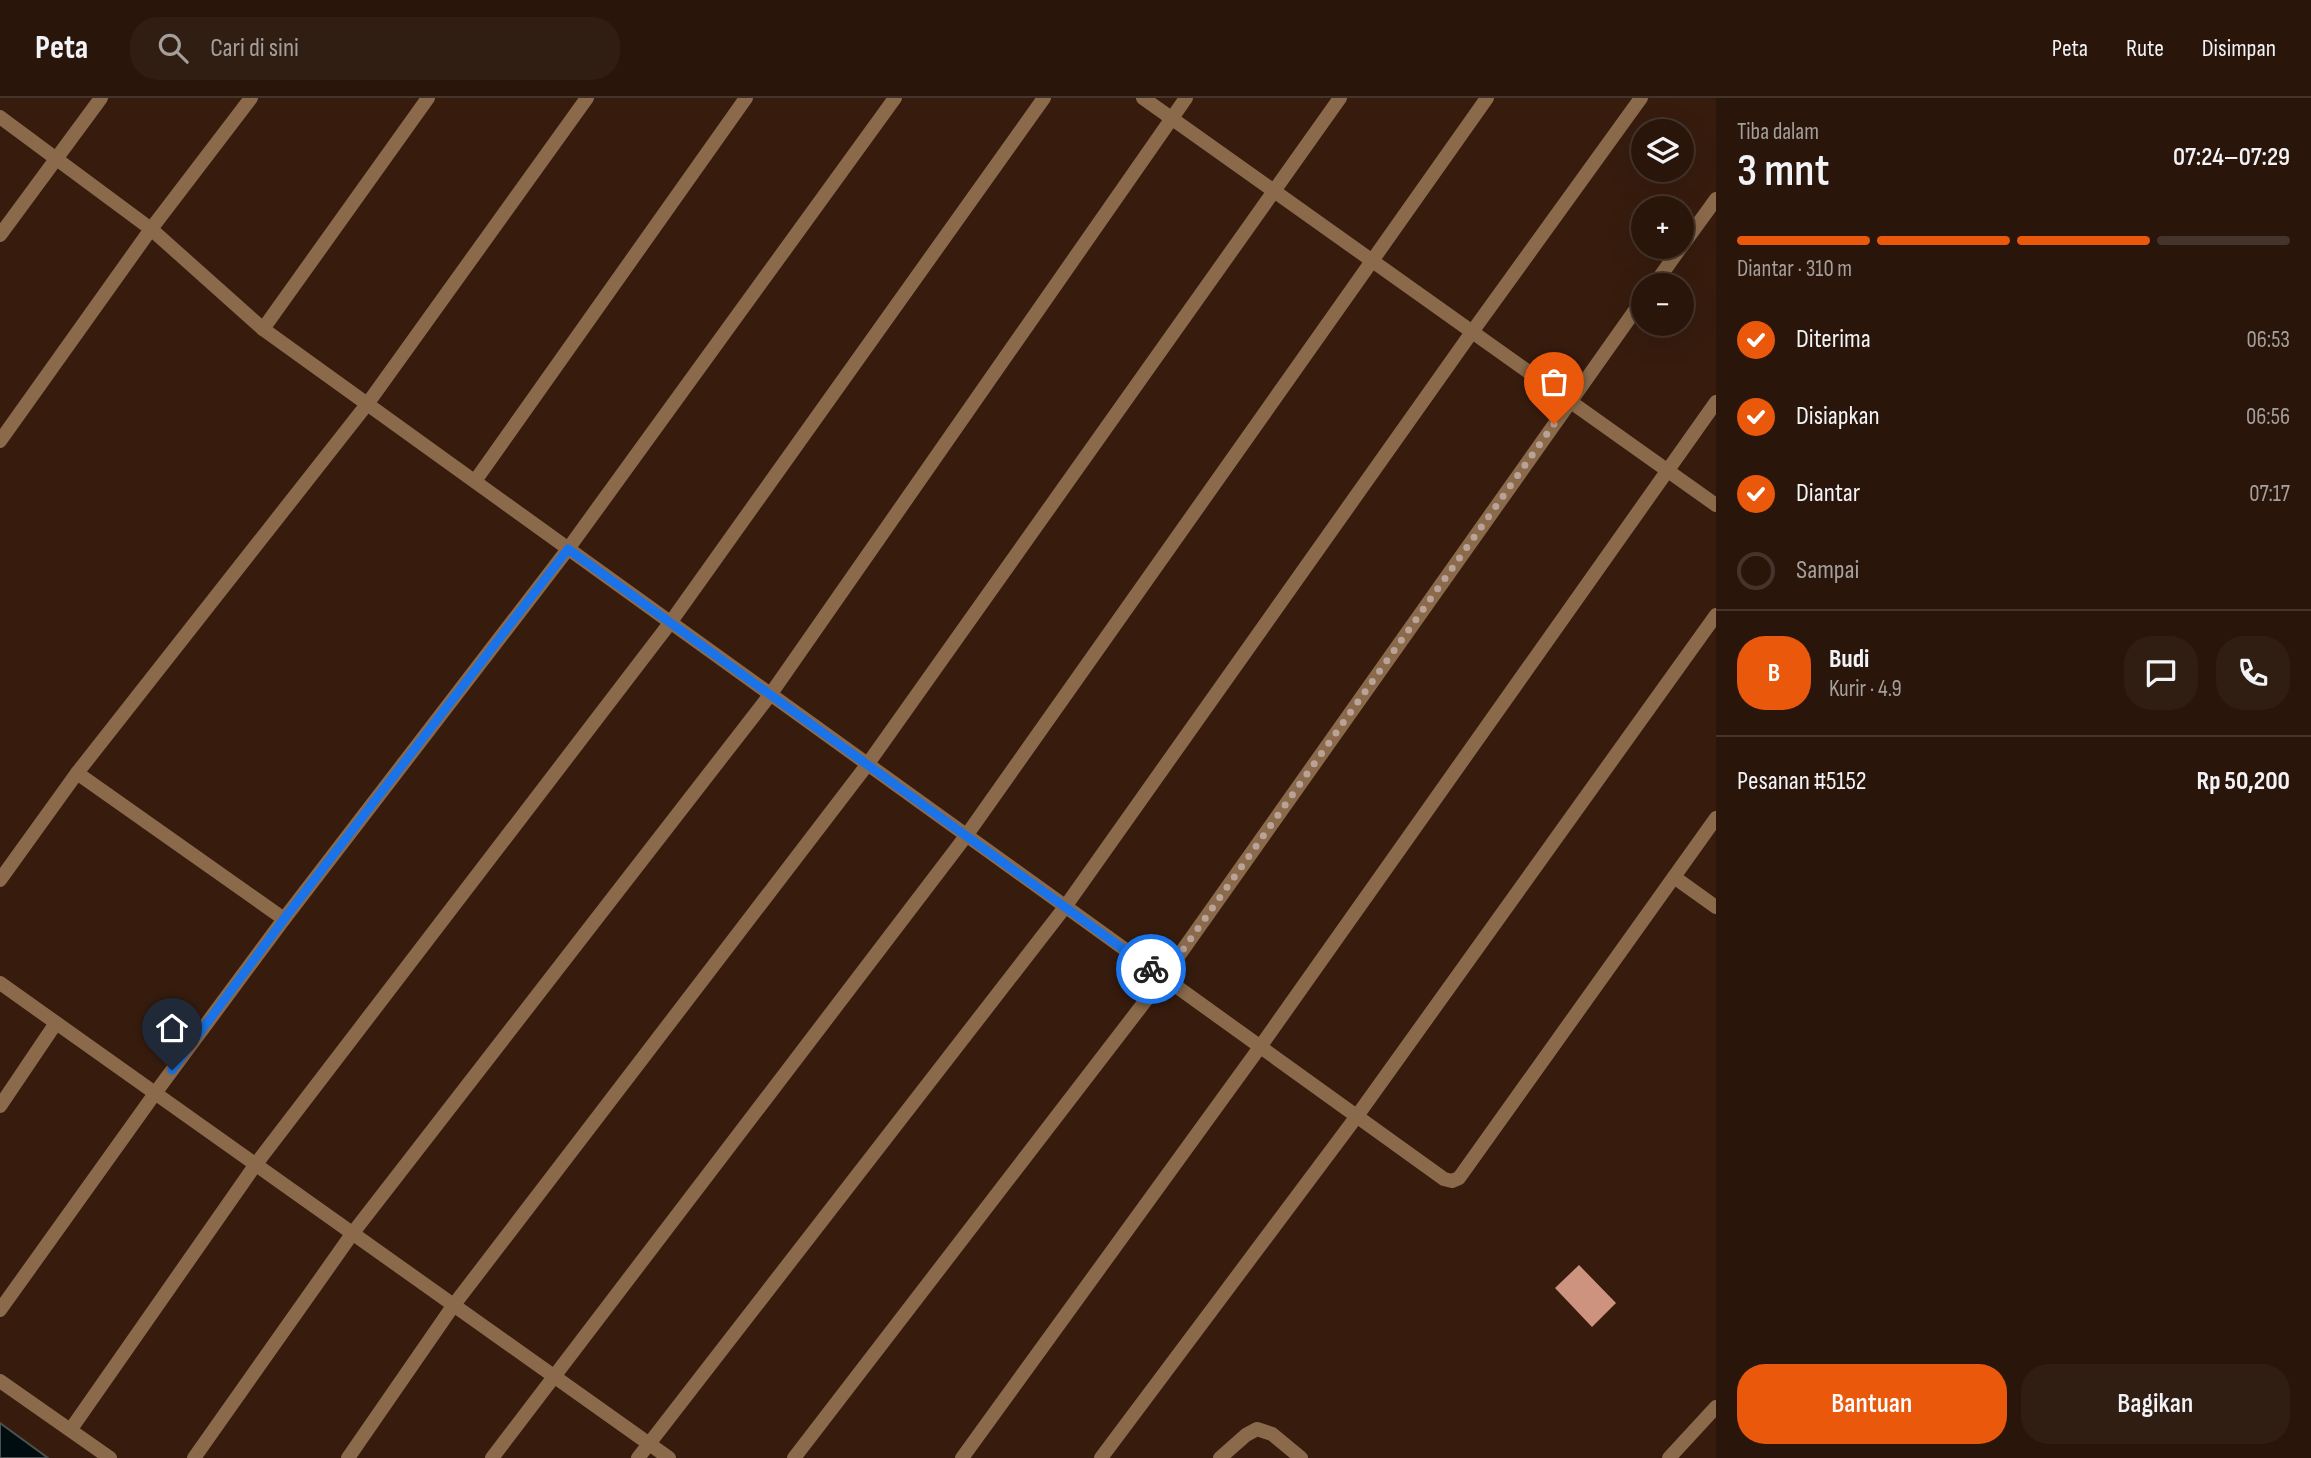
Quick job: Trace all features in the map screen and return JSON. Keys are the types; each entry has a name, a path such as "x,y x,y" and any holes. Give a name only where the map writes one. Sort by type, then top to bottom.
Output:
{"street":[{"path":"0,235 101,98"},
{"path":"0,442 151,229 250,98"},
{"path":"263,329 428,98"},
{"path":"0,880 77,773 368,403 586,98"},
{"path":"475,481 747,98"},
{"path":"0,1310 284,919 568,549 895,98"},
{"path":"71,1429 256,1164 670,623 1044,98"},
{"path":"1143,98 1716,505"},
{"path":"194,1458 352,1234 770,695 1186,98"},
{"path":"348,1458 453,1306 867,765 1340,98"},
{"path":"492,1458 966,836 1487,98"},
{"path":"638,1458 1065,907 1641,98"},
{"path":"0,117 151,229 263,329 1444,1179 1452,1181 1460,1178 1716,818"},
{"path":"1694,229 1716,199"},
{"path":"794,1458 1163,978 1631,316"},
{"path":"962,1458 1260,1047 1716,401"},
{"path":"1101,1458 1357,1116 1716,615"},
{"path":"77,773 284,919"},
{"path":"1674,877 1716,907"},
{"path":"0,983 669,1458"},
{"path":"0,1106 56,1023"},
{"path":"0,1381 110,1458"},
{"path":"1669,1458 1714,1414"},
{"path":"1220,1458 1257,1429 1272,1434 1301,1458"}],"shaded area":[{"path":"0,1423 48,1458 0,1458"}],"building":[{"path":"1579,1265 1616,1303 1592,1327 1555,1288"}],"way so far":[{"path":"1151,969 1163,978 1554,424"}],"route":[{"path":"172,1070 284,919 568,549 1151,969"}]}
